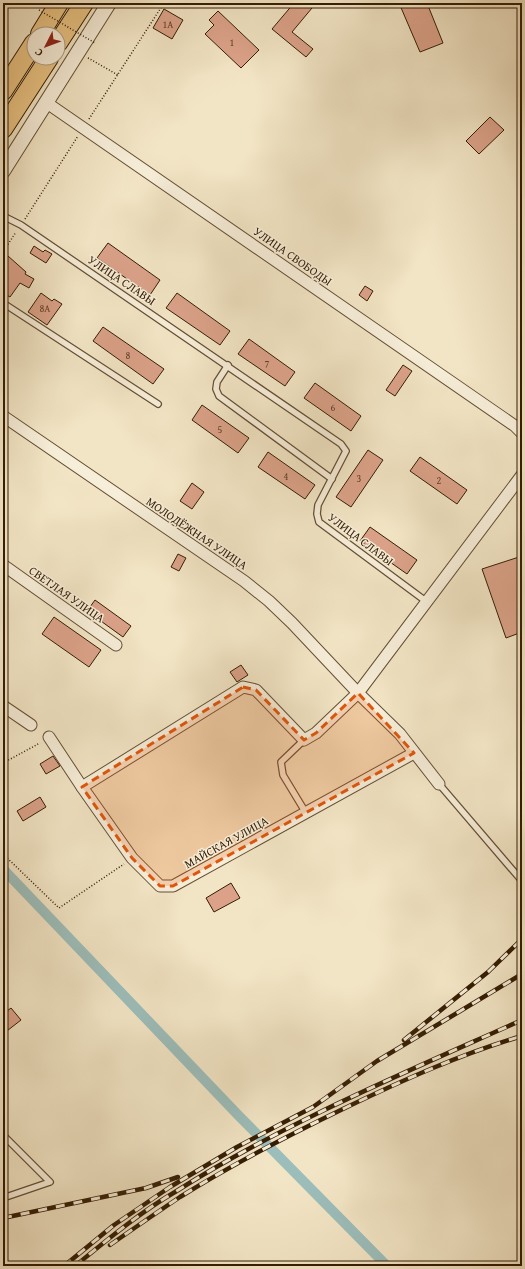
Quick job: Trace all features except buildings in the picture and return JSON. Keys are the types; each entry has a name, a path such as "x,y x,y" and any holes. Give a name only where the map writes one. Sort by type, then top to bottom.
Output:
{"highway":[{"path":"45,26 59,3"},
{"path":"66,31 84,3"},
{"path":"3,91 26,55"},
{"path":"3,129 44,66"}],"street":[{"path":"3,171 106,7"},
{"name":"УЛИЦА СВОБОДЫ","path":"47,103 515,426 522,433"},
{"name":"МОЛОДЁЖНАЯ УЛИЦА","path":"3,416 244,581 269,601 400,734 439,784"},
{"path":"82,788 244,688 256,690 304,740 316,733 358,693 522,475"},
{"name":"СВЕТЛАЯ УЛИЦА","path":"3,565 116,645"},
{"path":"3,706 31,725"},
{"name":"МАЙСКАЯ УЛИЦА","path":"49,737 82,788 132,858 160,886 173,886 414,753"}],"lane":[{"name":"УЛИЦА СЛАВЫ","path":"3,216 21,225 228,365 341,444 346,451 318,505 317,514 319,522 427,602"},
{"path":"3,303 158,404"},
{"path":"228,365 218,382 216,389 219,396 332,479"},
{"path":"304,740 281,762 283,774 306,813"},
{"path":"439,784 522,880"},
{"path":"3,1135 50,1182 3,1198"}],"path":[{"path":"39,10 95,43"},
{"path":"87,57 118,75"},
{"path":"3,763 49,737"},
{"path":"3,854 59,908 132,858"}],"highlighted area":[{"path":"243,687 256,690 304,740 316,733 358,693 414,753 173,886 160,886 132,858 82,787"}],"waterway":[{"path":"3,869 239,1116 387,1266"}],"railway":[{"path":"404,1040 488,972 522,939"},
{"path":"64,1266 114,1225 170,1187 237,1147 313,1107 377,1061 522,974"},
{"path":"75,1266 124,1227 162,1200 259,1143 345,1100 522,1020"},
{"path":"110,1245 180,1197 261,1150 432,1068 522,1036"},
{"path":"3,1218 146,1188 178,1177"}]}
